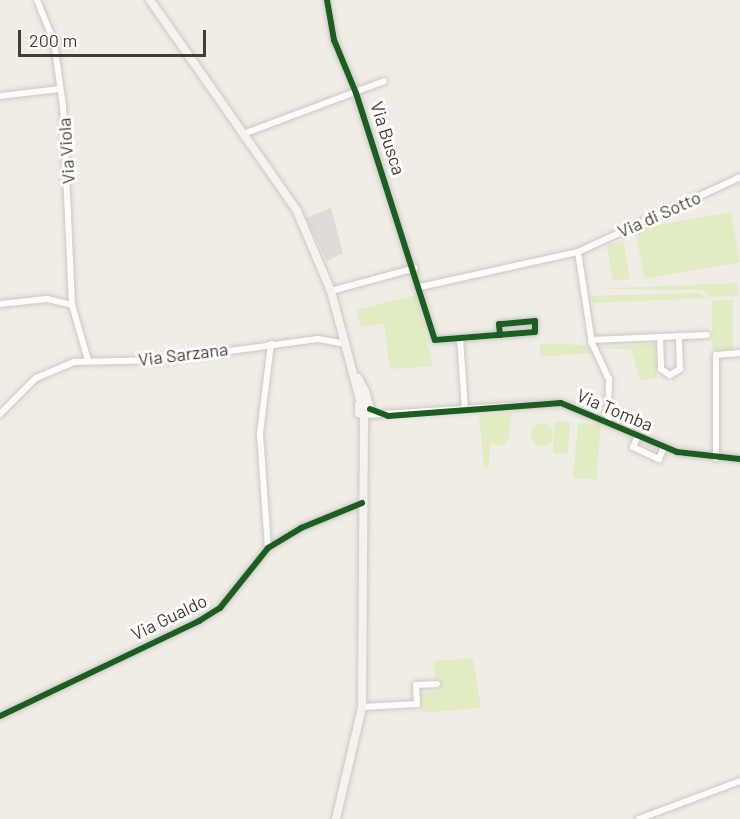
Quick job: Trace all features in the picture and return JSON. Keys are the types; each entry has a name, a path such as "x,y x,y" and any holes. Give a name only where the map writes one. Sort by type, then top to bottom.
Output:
{"main road":[{"path":"152,0 246,133 297,211 331,291 348,344 364,411 361,444 362,706 336,819"}],"street":[{"name":"Via Viola","path":"37,0 54,42 70,202 72,305 88,360"},
{"name":"Via Busca","path":"327,0 333,40 356,93 415,268 435,340 460,338"},
{"path":"246,133 384,81"},
{"path":"0,96 59,89"},
{"name":"Via di Sotto","path":"578,252 740,177"},
{"path":"420,286 578,252 591,340 609,379 608,423"},
{"path":"331,291 415,268"},
{"path":"0,304 47,299 72,305"},
{"path":"465,409 460,338 500,335 536,332 535,321 500,324 500,335"},
{"path":"591,340 707,334"},
{"path":"660,337 661,369 670,375 680,369 679,336"},
{"name":"Via Sarzana","path":"0,414 36,378 88,360 164,360 318,339 348,344"},
{"path":"268,548 260,433 271,344"},
{"path":"716,458 716,355 740,353"},
{"name":"Via Tomba","path":"364,411 388,416 561,404 664,447 716,458 740,459"},
{"name":"Via Tomba","path":"638,436 633,447 657,458 664,447"},
{"name":"Via Gualdo","path":"0,716 220,608 268,548 301,528 362,503"},
{"path":"362,706 417,704 416,686 437,684"},
{"path":"639,819 740,781"}],"green space":[{"path":"731,212 740,262 644,279 635,229"},
{"path":"624,242 629,279 612,281 607,244"},
{"path":"737,283 738,296 711,297 702,290 591,289"},
{"path":"698,293 708,298 593,303 592,296"},
{"path":"416,295 433,366 390,369 384,323 361,328 356,310"},
{"path":"712,300 733,300 733,350 712,350"},
{"path":"656,343 657,378 640,380 631,349 599,348"},
{"path":"540,344 588,345 590,353 541,357"},
{"path":"512,413 509,438 503,445 490,444 489,467 484,467 479,415"},
{"path":"555,421 570,422 568,454 553,453"},
{"path":"578,423 601,425 596,480 573,478"},
{"path":"542,424 550,427 553,435 550,443 542,446 534,443 531,435 534,427"},
{"path":"473,658 481,708 421,713 420,693 438,691 433,661"}],"shaded area":[{"path":"331,208 343,253 327,261 306,218"}],"cycle path":[{"path":"327,0 334,40 356,93 435,340 535,332 535,321 499,324 500,335"},
{"path":"370,409 388,416 561,403 677,452 740,459"},
{"path":"0,716 199,621 220,608 268,548 301,528 362,503"}]}
